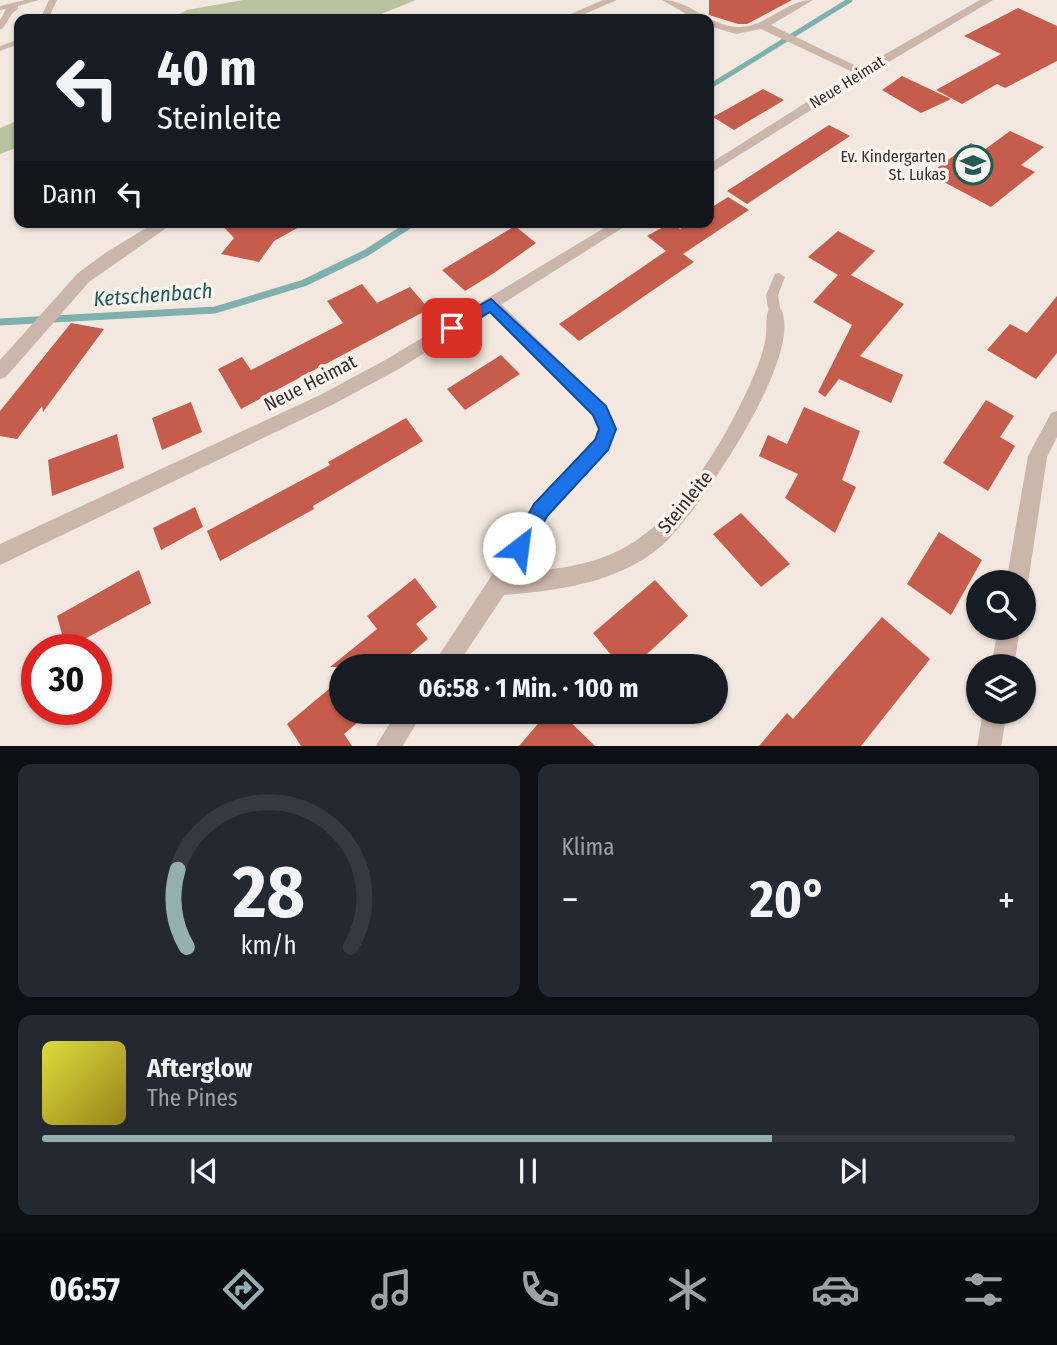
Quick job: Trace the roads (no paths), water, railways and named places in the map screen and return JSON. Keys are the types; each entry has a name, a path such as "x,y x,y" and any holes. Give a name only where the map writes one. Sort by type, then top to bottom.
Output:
{"street":[{"path":"577,14 612,0"},
{"path":"667,0 694,14"},
{"path":"714,24 739,33 808,0"},
{"name":"Neue Heimat","path":"714,167 863,72 988,0"},
{"path":"761,24 863,72"},
{"path":"0,372 62,299 110,257 158,228"},
{"name":"Neue Heimat","path":"0,555 326,400 615,228"},
{"path":"451,654 498,585 541,510 601,445 608,429 600,411 491,304"},
{"name":"Steinleite","path":"498,585 569,579 607,567 647,546 671,523 729,444 772,354 777,325 775,313"},
{"path":"1019,570 1038,456 1057,418"},
{"path":"388,746 403,724"},
{"path":"989,746 993,724"}],"lane":[{"path":"0,8 15,7 35,0"},
{"path":"0,28 8,12 15,7"},
{"path":"775,313 772,295 779,277"}],"waterway":[{"name":"Ketschenbach","path":"714,84 850,0"},
{"name":"Ketschenbach","path":"0,322 215,310 304,283 366,253 405,228"}],"place":[{"name":"Ev. Kindergarten St. Lukas","path":"973,165"}]}
